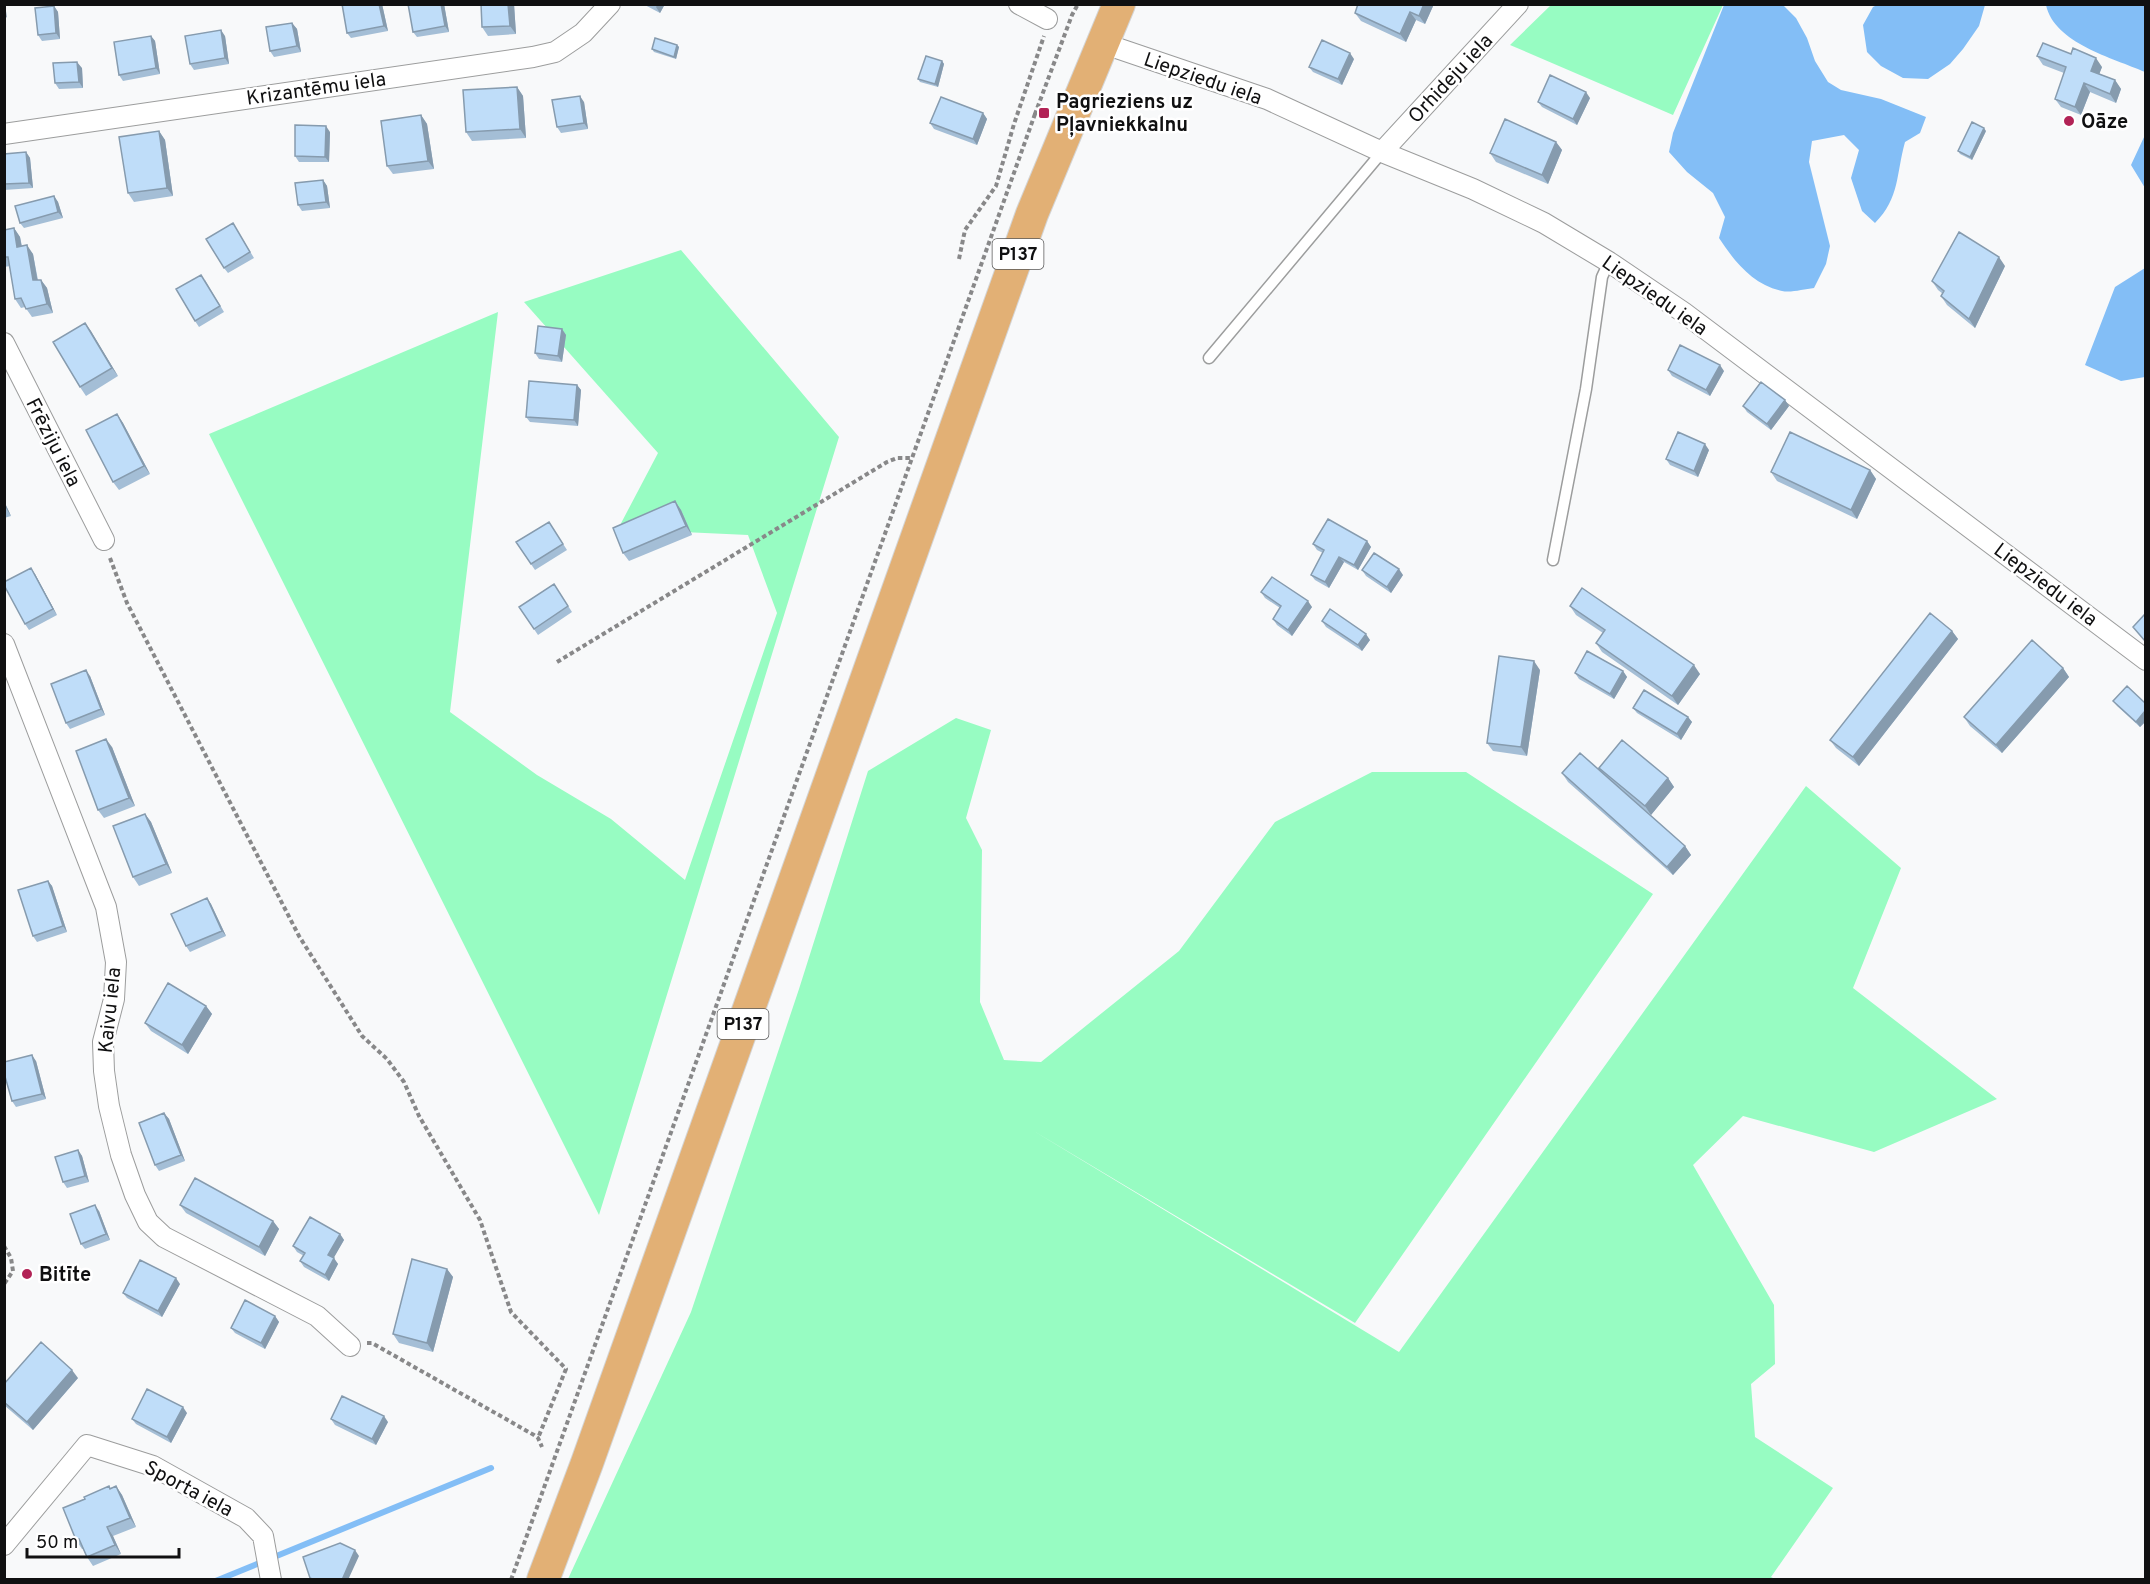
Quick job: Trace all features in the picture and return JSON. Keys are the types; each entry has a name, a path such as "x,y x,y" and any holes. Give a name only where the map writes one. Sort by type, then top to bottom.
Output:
{"main road":[{"name":"P137","path":"543,1580 587,1463 1032,214 1119,4"}],"street":[{"name":"Krizantēmu iela","path":"4,134 533,57 555,52 583,33 610,4"},
{"path":"1018,4 1047,19"},
{"name":"Orhideju iela","path":"1382,152 1518,4"},
{"name":"Liepziedu iela","path":"1102,43 1267,99 1534,218 1609,262 1683,312 2145,660"},
{"name":"Frēziju iela","path":"4,344 104,540"},
{"name":"Kaivu iela","path":"4,644 106,907 116,962 114,999 103,1042 104,1071 121,1155 135,1195 148,1222 164,1237 317,1316 350,1346"},
{"name":"Sporta iela","path":"4,1545 87,1445 153,1466 246,1518 263,1536 271,1580"}],"lane":[{"path":"1209,358 1382,152"},
{"path":"1553,560 1586,389 1602,277 1609,262"}],"path":[{"path":"511,1580 1035,114 1078,4"},
{"path":"959,259 965,230 996,186 1045,32 1047,19"},
{"path":"1035,114 1043,116"},
{"path":"557,662 887,462 912,458 941,468"},
{"path":"104,540 127,603 299,936 362,1036 387,1059 404,1082 419,1116 480,1220 511,1312 566,1369 538,1438"},
{"path":"4,1246 11,1258 13,1271 4,1284"},
{"path":"350,1346 372,1343 538,1438 542,1447"}],"green space":[{"path":"1551,5 1723,5 1673,115 1510,45"},
{"path":"681,250 839,437 599,1215 209,434 498,312 450,712 537,775 611,819 685,880 777,613 748,535 618,529 658,453 524,302"},
{"path":"956,718 991,730 966,818 982,850 980,1002 1004,1060 1041,1062 1179,951 1275,822 1372,772 1466,772 1653,894 1355,1323 1032,1130 1399,1352 1806,786 1901,868 1853,988 1997,1099 1874,1152 1743,1116 1693,1165 1774,1305 1775,1364 1751,1384 1755,1437 1833,1488 1771,1577 1775,1579 568,1579 691,1312 799,989 868,771"}],"water":[{"path":"1724,5 1783,5 1796,18 1807,38 1815,61 1828,82 1841,90 1881,99 1926,117 1920,133 1905,142 1893,195 1883,214 1875,223 1862,211 1851,178 1859,150 1844,135 1812,141 1809,162 1830,246 1826,264 1814,288 1782,291 1762,283 1745,271 1719,238 1725,217 1713,193 1687,172 1669,152 1673,133"},
{"path":"1877,5 1985,5 1979,26 1963,49 1950,64 1928,79 1903,78 1881,66 1867,52 1863,25 1873,7"},
{"path":"2046,5 2145,5 2145,72 2086,48 2072,39 2060,30 2051,18"},
{"path":"2145,135 2145,188 2131,165"},
{"path":"2145,268 2145,377 2121,381 2085,365 2115,287"}],"building":[{"path":"342,4 379,4 384,26 347,33"},
{"path":"408,4 441,4 445,26 413,32"},
{"path":"481,4 508,4 510,26 482,27"},
{"path":"1358,4 1424,4 1419,16 1410,12 1400,34 1355,13"},
{"path":"54,6 56,33 38,35 35,8"},
{"path":"292,23 297,46 270,51 266,27"},
{"path":"221,30 225,58 190,64 185,36"},
{"path":"151,36 156,68 119,75 114,42"},
{"path":"655,38 677,45 674,57 652,49"},
{"path":"1322,40 1350,53 1338,79 1309,67"},
{"path":"2043,43 2071,54 2073,48 2096,58 2091,71 2115,80 2110,94 2084,83 2075,107 2055,99 2066,67 2037,56"},
{"path":"926,56 942,61 935,84 918,79"},
{"path":"77,62 79,82 55,83 53,63"},
{"path":"1550,75 1586,92 1573,119 1538,102"},
{"path":"517,87 520,129 466,132 463,90"},
{"path":"580,96 584,123 557,127 552,100"},
{"path":"941,97 983,113 973,139 930,123"},
{"path":"421,115 428,161 387,166 381,121"},
{"path":"1505,119 1556,142 1542,175 1490,153"},
{"path":"1972,122 1984,128 1970,157 1958,151"},
{"path":"295,125 326,126 325,157 295,156"},
{"path":"159,131 167,188 128,193 119,137"},
{"path":"26,152 29,183 4,184 4,154"},
{"path":"323,180 326,202 298,205 295,183"},
{"path":"54,196 58,212 20,223 15,206"},
{"path":"233,223 250,252 224,268 206,239"},
{"path":"14,228 17,247 27,245 33,280 41,280 47,304 26,309 21,298 15,299 8,257 4,257 4,230"},
{"path":"1959,232 1999,257 1969,319 1941,296 1944,291 1932,281"},
{"path":"201,275 220,306 195,321 176,289"},
{"path":"85,323 112,368 80,387 53,342"},
{"path":"538,326 562,329 558,356 535,353"},
{"path":"1680,345 1720,365 1706,390 1668,370"},
{"path":"529,381 577,385 574,420 526,417"},
{"path":"1761,382 1785,400 1767,424 1743,406"},
{"path":"117,414 144,466 113,482 86,430"},
{"path":"1678,432 1705,444 1694,471 1666,459"},
{"path":"1790,432 1870,470 1851,510 1771,472"},
{"path":"675,501 686,526 623,553 613,528"},
{"path":"1328,519 1367,541 1354,565 1339,557 1325,582 1311,575 1324,550 1313,544"},
{"path":"549,522 563,544 531,564 516,542"},
{"path":"1374,553 1399,569 1387,587 1362,570"},
{"path":"31,568 53,609 25,624 4,582"},
{"path":"1272,577 1308,601 1288,630 1273,619 1281,606 1261,592"},
{"path":"554,584 568,606 534,629 519,607"},
{"path":"1582,588 1694,665 1672,696 1596,643 1605,630 1570,606"},
{"path":"1330,609 1366,634 1358,645 1322,621"},
{"path":"1930,613 1952,631 1853,757 1830,740"},
{"path":"2145,614 2145,641 2133,627"},
{"path":"2032,640 2063,668 1996,745 1964,717"},
{"path":"1587,651 1623,671 1610,694 1575,673"},
{"path":"1499,656 1534,661 1521,747 1487,743"},
{"path":"86,670 101,709 66,723 51,684"},
{"path":"2127,686 2145,703 2145,711 2136,722 2113,701"},
{"path":"1644,690 1688,717 1677,734 1633,708"},
{"path":"106,739 129,798 98,810 76,751"},
{"path":"1622,740 1668,778 1645,806 1599,768"},
{"path":"1580,753 1685,846 1667,867 1562,773"},
{"path":"145,814 166,864 133,877 113,826"},
{"path":"48,881 63,926 33,936 18,890"},
{"path":"207,898 222,931 186,946 171,914"},
{"path":"168,983 206,1006 182,1045 145,1023"},
{"path":"32,1055 42,1094 12,1101 4,1073 4,1062"},
{"path":"164,1113 181,1155 155,1165 139,1123"},
{"path":"78,1150 85,1176 63,1182 55,1157"},
{"path":"195,1178 273,1221 259,1247 180,1205"},
{"path":"95,1205 106,1234 81,1244 70,1214"},
{"path":"310,1217 340,1234 328,1255 334,1258 325,1275 300,1261 305,1253 293,1246"},
{"path":"412,1259 447,1269 427,1343 393,1334"},
{"path":"140,1260 176,1278 158,1311 123,1293"},
{"path":"245,1300 275,1316 261,1343 231,1328"},
{"path":"41,1342 72,1370 27,1422 4,1402 4,1384"},
{"path":"147,1389 183,1407 167,1437 132,1419"},
{"path":"342,1396 384,1416 372,1439 331,1419"},
{"path":"109,1486 110,1489 116,1486 130,1518 107,1527 115,1545 87,1557 79,1539 76,1540 63,1508"},
{"path":"340,1543 355,1550 342,1580 310,1578 303,1557"}],"waterway":[{"path":"218,1580 491,1468"}],"place":[{"name":"Pagrieziens uz Pļavniekkalnu","path":"1044,113"},
{"name":"Oāze","path":"2069,121"},
{"name":"Bitīte","path":"27,1274"}]}
